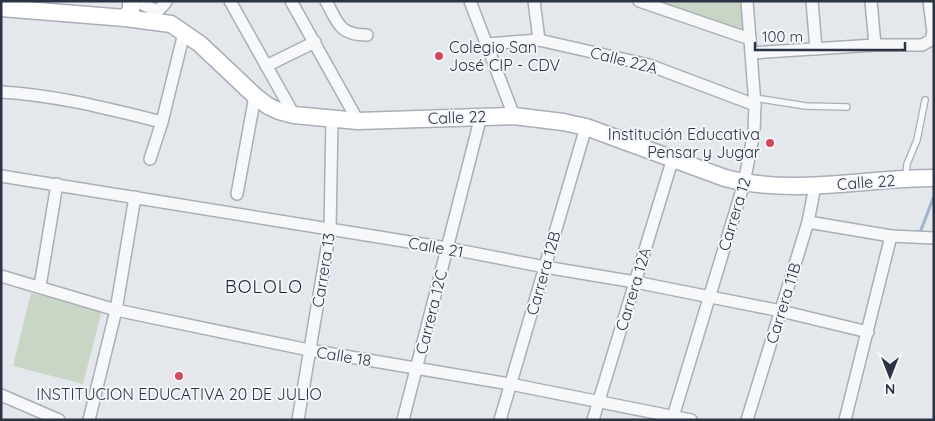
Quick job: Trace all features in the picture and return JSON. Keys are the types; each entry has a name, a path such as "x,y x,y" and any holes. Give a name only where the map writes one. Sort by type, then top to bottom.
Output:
{"street":[{"path":"125,18 131,10 131,1"},
{"path":"136,1 153,16 166,2 177,28 162,122 150,159"},
{"path":"230,1 294,115"},
{"path":"291,1 358,120"},
{"path":"326,1 343,29 353,34 366,34"},
{"path":"470,1 514,116"},
{"path":"534,1 539,40"},
{"path":"639,1 750,39"},
{"name":"Carrera 12","path":"672,418 744,183 752,140 755,101 747,1"},
{"path":"812,1 816,49"},
{"path":"871,1 874,45"},
{"path":"752,53 874,45 922,45 931,40 933,32 929,1"},
{"name":"Calle 22","path":"1,8 125,18 153,16 177,28 200,44 255,96 280,111 294,115 332,120 514,116 563,122 586,127 725,178 744,183 770,186 815,186 932,178"},
{"name":"Calle 22A","path":"487,44 539,40 649,65 755,101"},
{"path":"266,66 315,42"},
{"path":"1,92 31,93 67,99 162,122"},
{"path":"237,194 255,96"},
{"name":"Carrera 12C","path":"403,420 481,116"},
{"name":"Carrera 13","path":"298,420 330,230 332,120"},
{"name":"Carrera 12B","path":"500,420 586,127"},
{"name":"Carrera 12A","path":"593,420 673,158"},
{"name":"Calle 21","path":"1,176 447,248 781,311 868,332"},
{"path":"40,286 58,184"},
{"name":"Carrera 11B","path":"747,420 808,222 815,186"},
{"path":"89,420 116,310 135,197"},
{"path":"808,222 891,236 934,238"},
{"path":"845,420 891,236"},
{"name":"Calle 18","path":"1,276 116,310 309,350 510,384 599,401 672,418 691,420"},
{"path":"1,395 59,420"}],"lane":[{"path":"906,179 907,164 917,140 925,100"},
{"path":"755,101 806,106 847,107"}],"green space":[{"path":"639,1 747,1 750,39"},
{"path":"31,293 102,310 83,384 13,366"}],"waterway":[{"path":"921,230 934,196"}],"place":[{"name":"Colegio San José CIP - CDV","path":"439,56"},
{"name":"Institución Educativa Pensar y Jugar","path":"770,143"},
{"name":"INSTITUCION EDUCATIVA 20 DE JULIO","path":"179,376"}],"district":[{"name":"BOLOLO","path":"264,287"}]}
